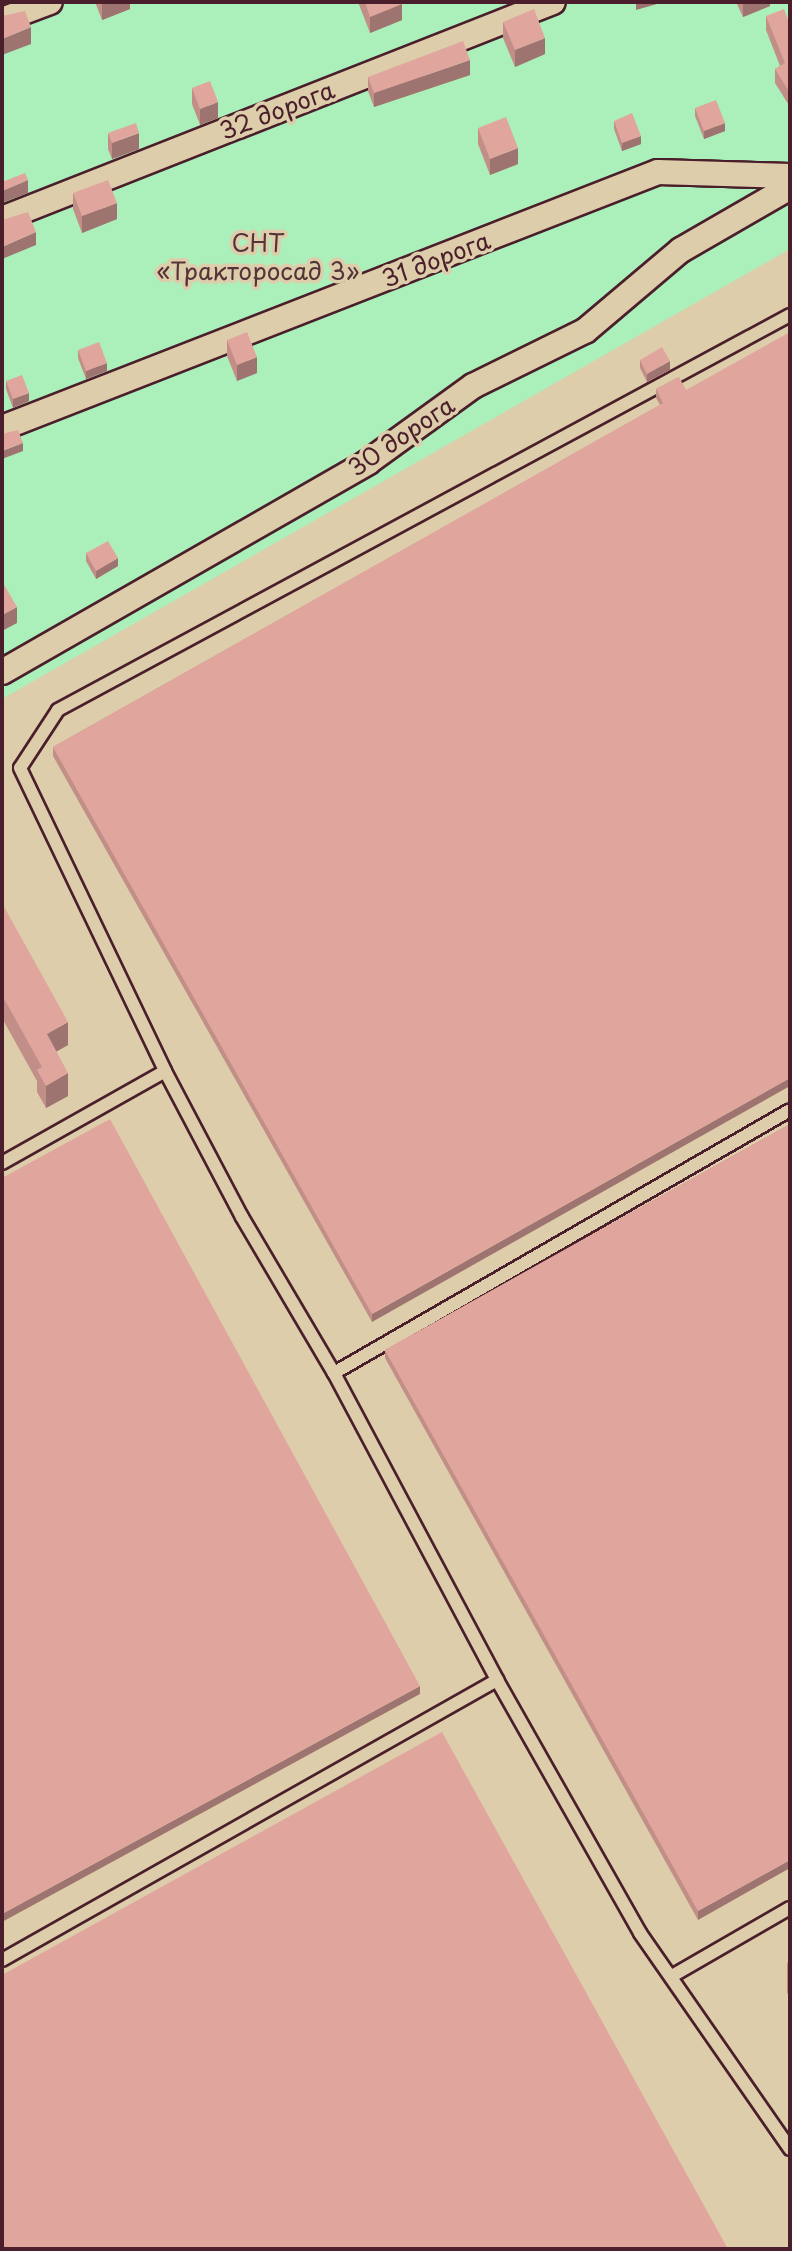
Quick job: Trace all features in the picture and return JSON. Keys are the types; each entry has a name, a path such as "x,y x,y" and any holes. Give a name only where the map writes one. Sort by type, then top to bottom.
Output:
{"street":[{"path":"2,20 50,2"},
{"name":"32 дорога","path":"2,219 553,2"},
{"name":"31 дорога","path":"2,428 658,172 790,176"},
{"name":"30 дорога","path":"2,672 368,462 473,386 585,331 681,250 790,187"}],"lane":[{"path":"790,315 58,710 20,768 165,1071 334,1373 497,1680 640,1933 790,2149"},
{"path":"2,1163 165,1071"},
{"path":"334,1373 790,1110"},
{"path":"2,1960 497,1680"},
{"path":"672,1976 790,1908"}],"green space":[{"name":"СНТ «Тракторосад 3»","path":"2,2 790,2 790,249 2,699"}],"building":[{"path":"365,2 401,2 402,4 370,17"},
{"path":"534,9 545,38 515,50 503,22"},
{"path":"784,9 790,25 790,93 775,69 785,63 766,16"},
{"path":"25,11 31,27 2,39 2,16"},
{"path":"463,41 470,60 374,93 368,77"},
{"path":"210,81 218,102 200,109 192,88"},
{"path":"716,100 725,123 704,131 695,108"},
{"path":"632,113 641,136 622,143 614,121"},
{"path":"506,117 518,148 490,159 478,128"},
{"path":"136,123 139,133 112,143 108,133"},
{"path":"25,173 28,180 2,191 2,182"},
{"path":"108,180 117,203 82,216 73,193"},
{"path":"28,212 36,232 2,247 2,220"},
{"path":"247,332 257,357 237,365 227,340"},
{"path":"790,332 790,1078 372,1314 53,747 663,403 656,389 679,377 686,390"},
{"path":"99,342 107,363 86,371 78,350"},
{"path":"662,347 670,361 647,374 640,360"},
{"path":"22,375 29,393 13,399 6,381"},
{"path":"18,430 23,443 2,451 2,434"},
{"path":"108,541 118,558 96,571 86,553"},
{"path":"2,581 17,607 2,615"},
{"path":"2,903 68,1022 47,1034 68,1073 46,1086 37,1070 42,1067 2,995"},
{"path":"110,1119 420,1686 2,1914 2,1178"},
{"path":"790,1124 790,1860 698,1911 385,1350"},
{"path":"442,1732 728,2249 2,2249 2,1975"}]}
